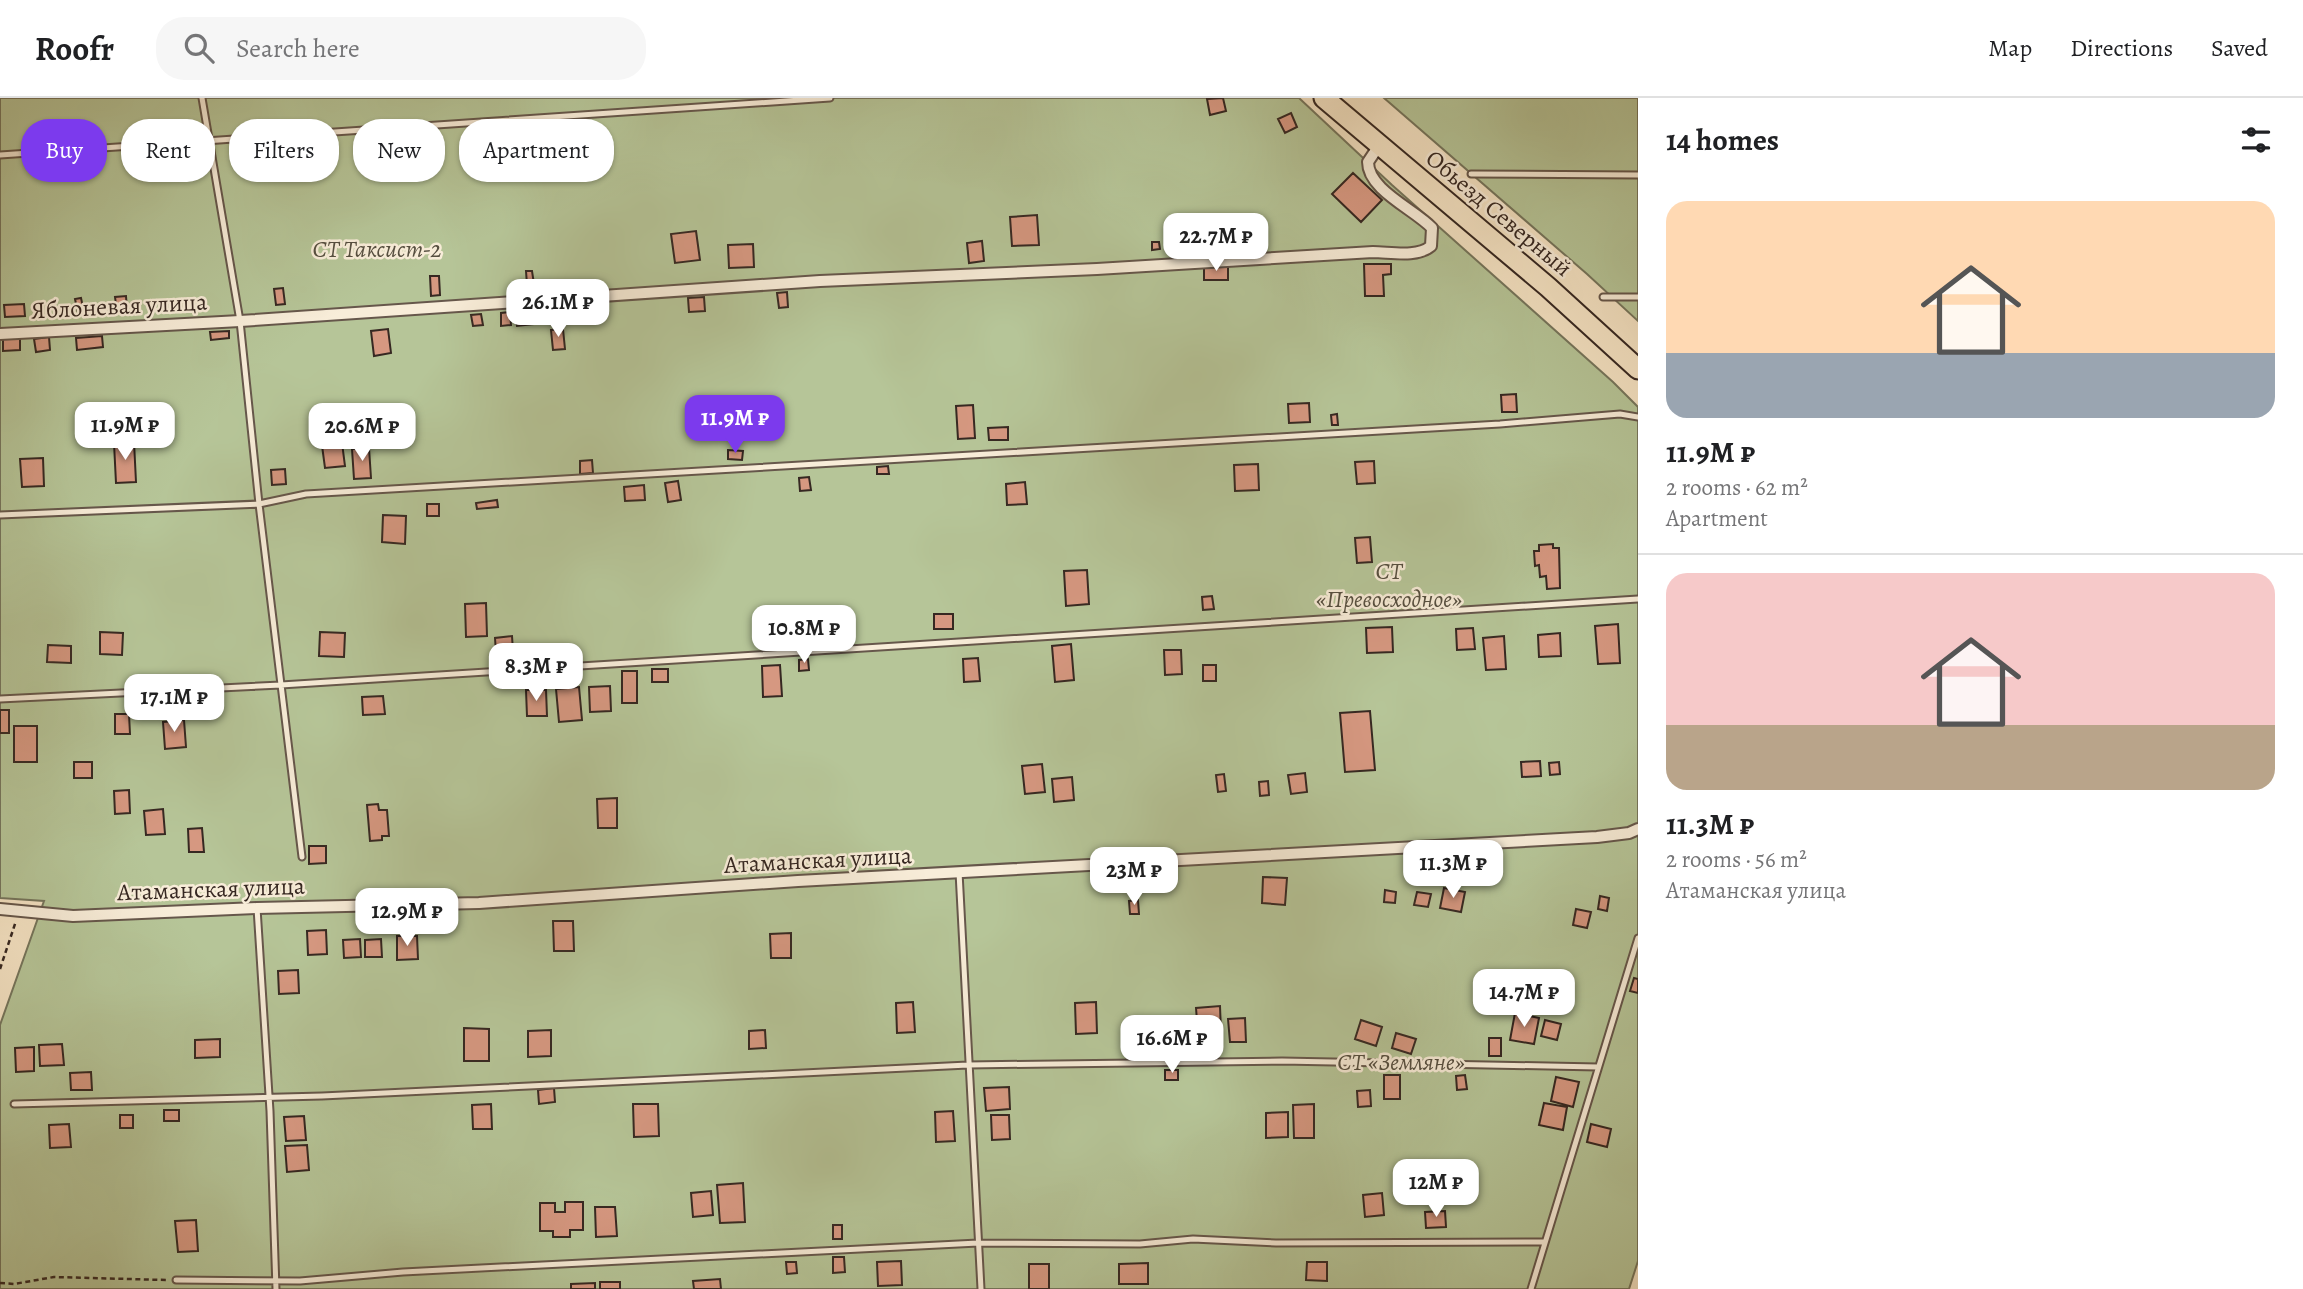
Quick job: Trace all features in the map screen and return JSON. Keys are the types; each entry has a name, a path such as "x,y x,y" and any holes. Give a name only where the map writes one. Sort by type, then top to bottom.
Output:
{"highway":[{"name":"Обьезд Северный","path":"1324,98 1548,287 1638,369"}],"street":[{"name":"Яблоневая улица","path":"0,334 240,321 821,281 1097,269 1426,250 1431,246 1432,228 1379,187 1371,177 1368,162 1380,144"},
{"name":"Атаманская улица","path":"0,909 73,916 257,908 479,903 1597,837 1629,834 1638,829"}],"lane":[{"path":"202,98 206,119"},
{"path":"215,140 830,98"},
{"path":"0,155 121,146"},
{"path":"1471,174 1638,175"},
{"path":"215,175 240,321 259,504 302,857"},
{"path":"1603,297 1638,297"},
{"path":"0,515 259,504 306,494 1500,424 1610,415 1638,417"},
{"path":"0,699 281,685 1638,599"},
{"path":"960,873 981,1289"},
{"path":"257,908 270,1111 276,1289"},
{"path":"1531,1289 1638,938"},
{"path":"14,1104 322,1096 968,1065 1282,1061 1598,1067"},
{"path":"176,1280 276,1282 404,1272 978,1243 1140,1244 1193,1239 1276,1243 1545,1242"}],"path":[{"path":"0,969 19,911"},
{"path":"0,1283 14,1284 54,1277 176,1280"}],"green space":[{"path":"0,98 1299,98 1638,407 1638,1261 1629,1289 0,1289 0,1025 44,901 0,898"},
{"path":"1384,98 1638,98 1638,321 1587,274"}],"building":[{"path":"1223,98 1226,111 1210,115 1207,99"},
{"path":"1291,113 1297,127 1285,133 1278,119"},
{"path":"1353,173 1382,200 1361,222 1332,194"},
{"path":"1037,215 1039,245 1012,246 1010,217"},
{"path":"696,231 700,260 675,263 671,234"},
{"path":"982,241 984,261 969,263 967,243"},
{"path":"1152,242 1159,242 1160,249 1152,250"},
{"path":"753,244 754,267 729,268 728,245"},
{"path":"1364,264 1391,264 1391,274 1383,275 1384,296 1365,296"},
{"path":"1228,266 1228,280 1204,280 1204,267"},
{"path":"526,271 532,271 534,284 527,285"},
{"path":"430,276 439,276 440,295 431,296"},
{"path":"283,288 285,304 276,305 274,289"},
{"path":"787,292 788,307 779,308 777,293"},
{"path":"126,296 127,311 117,312 115,297"},
{"path":"704,297 705,311 689,312 688,298"},
{"path":"81,298 84,312 78,313 75,299"},
{"path":"24,304 25,316 5,317 4,305"},
{"path":"541,309 542,323 517,326 515,311"},
{"path":"510,312 511,325 501,326 501,313"},
{"path":"481,314 483,325 473,326 471,315"},
{"path":"388,329 391,353 374,356 371,331"},
{"path":"563,329 565,349 553,350 551,330"},
{"path":"229,331 229,338 211,340 210,332"},
{"path":"20,336 20,350 3,351 3,337"},
{"path":"102,336 103,347 77,350 76,338"},
{"path":"49,337 50,350 36,352 34,339"},
{"path":"1516,394 1517,412 1502,412 1501,395"},
{"path":"1309,403 1310,422 1289,423 1288,404"},
{"path":"973,405 975,438 958,439 956,406"},
{"path":"1337,414 1338,425 1332,425 1331,415"},
{"path":"1008,427 1008,440 989,440 988,428"},
{"path":"341,435 345,466 325,468 321,438"},
{"path":"134,442 136,482 116,483 114,443"},
{"path":"369,448 371,478 354,479 352,449"},
{"path":"728,450 743,451 742,460 728,459"},
{"path":"43,458 44,486 22,487 20,459"},
{"path":"592,460 593,473 580,474 580,461"},
{"path":"1374,461 1375,483 1357,484 1355,462"},
{"path":"1258,464 1259,490 1235,491 1234,465"},
{"path":"888,466 889,474 877,474 877,467"},
{"path":"285,469 286,484 272,485 271,470"},
{"path":"809,477 811,490 800,491 799,478"},
{"path":"678,481 681,500 668,502 665,483"},
{"path":"1025,482 1027,504 1007,505 1006,484"},
{"path":"644,485 645,500 625,501 624,487"},
{"path":"497,500 498,507 477,509 476,503"},
{"path":"427,504 439,504 439,516 427,516"},
{"path":"383,515 406,516 405,544 382,542"},
{"path":"1370,537 1372,562 1357,563 1355,538"},
{"path":"1553,544 1553,548 1559,548 1560,588 1547,589 1546,576 1540,577 1539,565 1535,566 1534,551 1539,551 1539,545"},
{"path":"1087,570 1089,604 1066,606 1064,571"},
{"path":"1212,596 1214,609 1203,610 1202,597"},
{"path":"486,603 487,636 466,637 465,604"},
{"path":"934,614 953,614 953,629 934,629"},
{"path":"1618,624 1620,663 1598,664 1595,626"},
{"path":"1392,627 1393,652 1367,653 1366,628"},
{"path":"1473,628 1475,649 1457,650 1456,629"},
{"path":"100,632 123,633 122,655 100,654"},
{"path":"320,632 345,633 344,657 319,656"},
{"path":"1560,633 1561,656 1539,657 1538,635"},
{"path":"512,636 513,651 496,653 495,638"},
{"path":"1504,636 1506,669 1486,670 1483,638"},
{"path":"1071,644 1074,680 1055,682 1052,646"},
{"path":"48,645 71,646 71,663 47,662"},
{"path":"1164,650 1181,650 1182,674 1165,675"},
{"path":"978,658 980,681 964,682 963,659"},
{"path":"808,659 809,670 799,671 799,660"},
{"path":"780,665 782,696 763,697 762,666"},
{"path":"1203,665 1216,665 1216,681 1203,681"},
{"path":"652,669 668,669 668,682 652,682"},
{"path":"622,671 637,671 637,703 622,703"},
{"path":"610,686 611,711 590,712 589,687"},
{"path":"579,687 582,720 559,722 556,689"},
{"path":"526,690 546,690 547,716 527,716"},
{"path":"383,696 385,714 363,715 362,697"},
{"path":"0,710 9,710 9,733 0,733"},
{"path":"1370,711 1375,770 1345,772 1340,713"},
{"path":"115,714 129,714 130,734 115,734"},
{"path":"184,720 186,747 165,749 163,722"},
{"path":"14,726 37,726 37,762 14,762"},
{"path":"1540,761 1541,776 1522,777 1521,762"},
{"path":"74,762 92,762 92,778 74,778"},
{"path":"1559,762 1560,774 1550,775 1549,763"},
{"path":"1042,764 1045,792 1025,794 1022,766"},
{"path":"1305,773 1307,792 1291,794 1288,775"},
{"path":"1224,774 1226,791 1218,792 1216,775"},
{"path":"1072,777 1074,800 1054,802 1052,779"},
{"path":"1268,781 1269,795 1260,796 1259,782"},
{"path":"129,790 130,813 115,814 114,791"},
{"path":"617,798 617,828 598,828 597,799"},
{"path":"378,804 379,810 387,810 389,836 370,841 367,805"},
{"path":"163,809 165,834 146,835 144,811"},
{"path":"202,828 204,852 189,852 188,829"},
{"path":"309,846 326,846 326,863 309,864"},
{"path":"1263,877 1287,878 1285,905 1262,903"},
{"path":"1444,888 1465,892 1461,912 1440,908"},
{"path":"1385,890 1396,892 1395,903 1384,902"},
{"path":"1417,892 1431,894 1428,907 1414,905"},
{"path":"1600,896 1609,898 1607,911 1598,909"},
{"path":"1138,900 1139,914 1130,914 1129,901"},
{"path":"1576,909 1591,912 1587,928 1573,925"},
{"path":"553,921 573,921 574,951 554,951"},
{"path":"326,930 327,954 308,955 307,931"},
{"path":"791,933 791,958 771,958 770,934"},
{"path":"397,936 417,936 418,959 397,960"},
{"path":"360,939 361,957 344,958 343,940"},
{"path":"381,939 382,957 365,957 365,940"},
{"path":"298,970 299,993 279,994 278,971"},
{"path":"1634,978 1638,979 1638,993 1630,991"},
{"path":"913,1002 915,1032 897,1033 896,1003"},
{"path":"1096,1002 1097,1033 1076,1034 1075,1003"},
{"path":"1220,1006 1221,1032 1198,1033 1196,1008"},
{"path":"1515,1013 1539,1018 1534,1044 1510,1040"},
{"path":"1245,1018 1246,1042 1230,1042 1228,1019"},
{"path":"1361,1020 1382,1027 1376,1046 1355,1039"},
{"path":"1545,1020 1561,1024 1557,1040 1541,1036"},
{"path":"464,1028 489,1029 489,1061 464,1061"},
{"path":"551,1030 551,1056 528,1057 528,1031"},
{"path":"765,1030 766,1048 749,1049 749,1031"},
{"path":"1396,1033 1416,1039 1411,1054 1392,1048"},
{"path":"1489,1038 1501,1038 1501,1056 1489,1056"},
{"path":"220,1039 220,1057 195,1058 195,1040"},
{"path":"62,1044 64,1065 40,1066 39,1045"},
{"path":"34,1047 34,1071 16,1072 15,1048"},
{"path":"1165,1070 1178,1070 1178,1080 1165,1080"},
{"path":"91,1072 92,1090 71,1090 70,1073"},
{"path":"1384,1075 1400,1075 1400,1099 1384,1099"},
{"path":"1465,1075 1467,1089 1457,1090 1456,1076"},
{"path":"1556,1077 1579,1082 1573,1107 1551,1101"},
{"path":"1009,1087 1010,1109 986,1111 984,1088"},
{"path":"554,1088 555,1102 539,1104 538,1090"},
{"path":"1370,1090 1371,1106 1358,1107 1357,1091"},
{"path":"1544,1103 1567,1107 1563,1130 1539,1125"},
{"path":"491,1104 492,1129 473,1129 472,1105"},
{"path":"633,1104 658,1104 659,1136 634,1137"},
{"path":"1314,1104 1314,1138 1294,1138 1293,1105"},
{"path":"164,1110 179,1110 179,1121 164,1121"},
{"path":"953,1111 955,1141 936,1142 935,1112"},
{"path":"1288,1112 1288,1137 1266,1138 1266,1113"},
{"path":"120,1115 133,1115 133,1128 120,1128"},
{"path":"991,1115 1009,1115 1010,1139 992,1140"},
{"path":"304,1116 306,1140 286,1141 284,1117"},
{"path":"69,1124 71,1147 50,1148 49,1125"},
{"path":"1591,1124 1611,1129 1607,1147 1587,1142"},
{"path":"307,1145 309,1170 287,1172 285,1146"},
{"path":"743,1183 745,1222 720,1223 717,1185"},
{"path":"711,1191 713,1215 693,1217 691,1193"},
{"path":"1382,1193 1384,1215 1365,1217 1363,1195"},
{"path":"565,1202 583,1202 583,1230 570,1230 570,1237 553,1237 553,1231 540,1231 540,1203 555,1203 555,1212 565,1212"},
{"path":"595,1207 615,1207 617,1236 596,1237"},
{"path":"1445,1211 1446,1227 1426,1228 1425,1212"},
{"path":"196,1220 198,1251 178,1252 175,1221"},
{"path":"833,1225 842,1225 842,1239 833,1239"},
{"path":"833,1257 844,1257 845,1272 833,1273"},
{"path":"901,1261 902,1285 878,1286 877,1262"},
{"path":"786,1262 796,1262 797,1273 787,1274"},
{"path":"1307,1262 1327,1262 1327,1281 1306,1280"},
{"path":"1148,1263 1148,1284 1119,1284 1119,1264"},
{"path":"1029,1264 1049,1264 1049,1289 1029,1289"},
{"path":"720,1279 721,1289 694,1289 693,1281"},
{"path":"600,1282 620,1282 620,1289 600,1289"},
{"path":"595,1283 595,1289 571,1289 571,1284"}],"park label":[{"name":"СТ Таксист-2","path":"377,249"},
{"name":"СТ «Превосходное»","path":"1389,585"},
{"name":"СТ «Земляне»","path":"1401,1062"}]}
